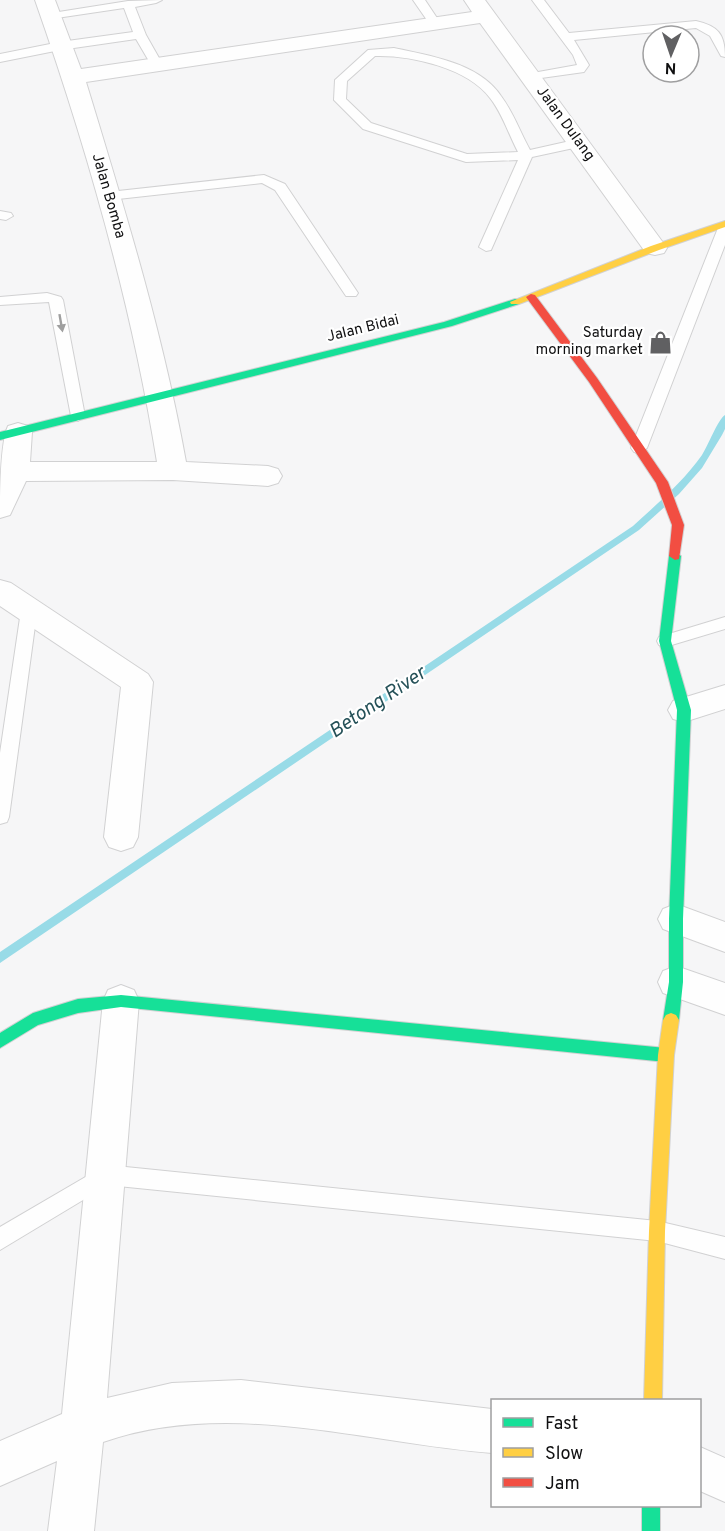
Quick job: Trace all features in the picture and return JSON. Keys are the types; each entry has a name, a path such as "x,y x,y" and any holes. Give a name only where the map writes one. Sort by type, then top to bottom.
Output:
{"street":[{"name":"Jalan Bomba","path":"48,8 73,77 109,196 160,394 173,471"},
{"path":"73,77 435,24 481,8"},
{"name":"Jalan Dulang","path":"481,8 655,248"},
{"name":"Jalan Bidai","path":"9,434 160,394 382,341 488,312 655,248 725,226"},
{"path":"575,295 586,276"},
{"path":"531,297 662,482 678,525 665,641 684,710 676,919 676,982 666,1055 657,1231 653,1399"},
{"path":"488,312 512,317"},
{"path":"562,339 568,320"},
{"path":"534,323 562,339"},
{"path":"0,508 7,498 16,472 9,434"},
{"path":"16,472 173,471 268,476"},
{"path":"0,591 138,682 121,837"},
{"path":"684,710 725,697"},
{"path":"676,919 725,936"},
{"path":"676,982 725,999"},
{"path":"0,1041 33,1020 78,1006 121,1001 666,1055"},
{"path":"72,1531 121,1001"},
{"path":"0,1464 83,1426 149,1408 191,1402 234,1401 491,1431"},
{"path":"701,1470 725,1480"},
{"path":"651,1507 651,1531"}],"lane":[{"path":"48,8 128,4 155,0"},
{"path":"419,0 435,24"},
{"path":"531,77 580,69 583,65 538,0"},
{"path":"128,4 140,35 157,65"},
{"path":"565,37 696,24 709,27 715,32 725,53"},
{"path":"0,58 60,46 140,35"},
{"path":"526,155 496,97 477,77 428,59 381,52 372,53 341,80 340,100 367,126 466,158 492,160 526,155 579,143"},
{"path":"486,247 526,155"},
{"path":"109,196 264,179 280,187 351,293"},
{"path":"639,448 725,226"},
{"path":"0,301 48,297 56,300 78,416"},
{"path":"0,817 29,611"},
{"path":"665,641 725,623"},
{"path":"0,1239 106,1176 657,1231 725,1248"}],"waterway":[{"name":"Betong River","path":"0,958 636,528 676,492 699,466 718,435 725,418"}],"traffic: fast":[{"path":"0,436 448,324 515,302"},
{"path":"671,1020 676,982 676,919 684,710 665,641 675,556"},
{"path":"0,1041 33,1020 78,1006 121,1001 666,1055"},
{"path":"651,1507 651,1531"}],"traffic: slow":[{"path":"515,302 655,248 725,224"},
{"path":"653,1399 657,1231 666,1055 671,1020"}],"traffic: jam":[{"path":"531,297 593,380 662,482 678,525 675,556"}],"place":[{"name":"Saturday morning market","path":"661,342"}]}
